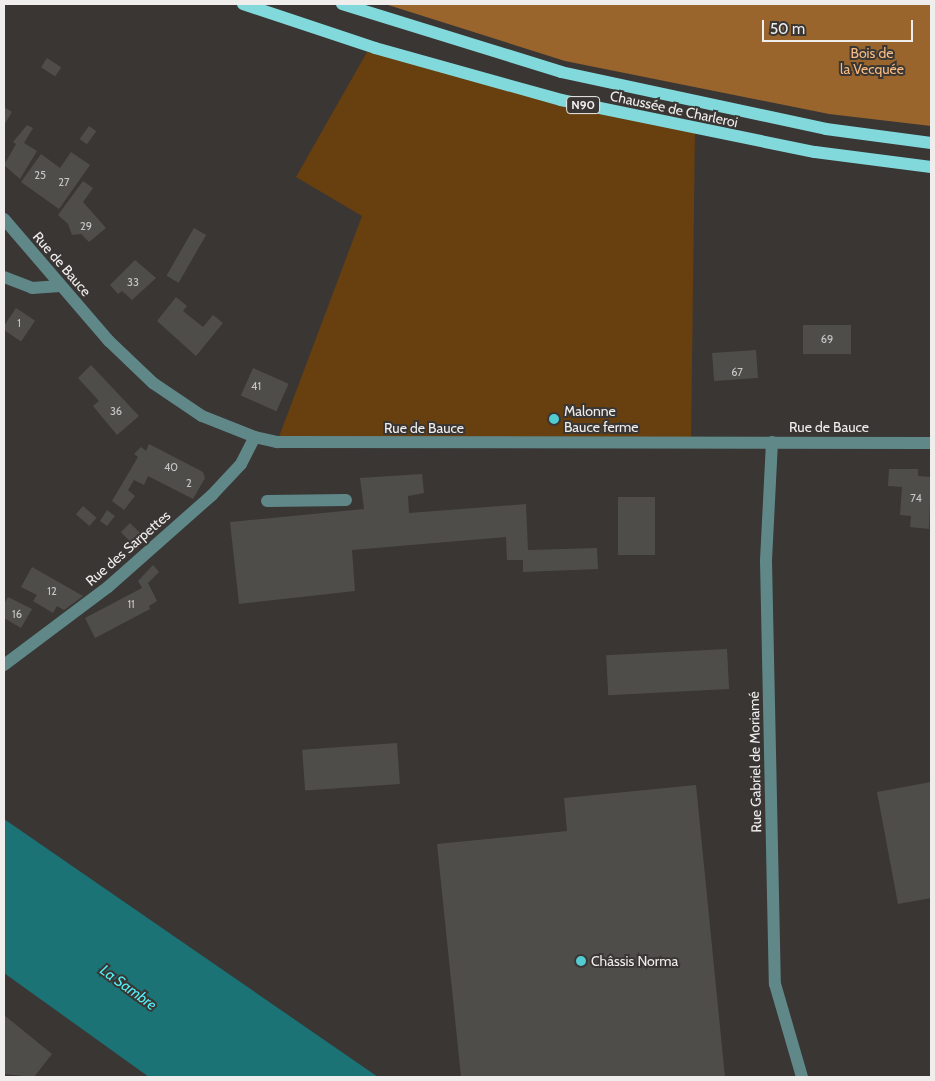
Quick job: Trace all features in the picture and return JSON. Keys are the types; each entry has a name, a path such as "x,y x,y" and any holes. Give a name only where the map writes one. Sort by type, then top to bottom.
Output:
{"main road":[{"name":"Chaussée de Charleroi","path":"243,4 375,48 561,100 815,152 931,167"},
{"name":"Chaussée de Charleroi","path":"342,4 560,72 826,129 931,143"}],"street":[{"name":"Rue de Bauce","path":"4,219 60,286 153,384 202,416 255,437 277,442 931,443"},
{"path":"4,277 32,288 60,286"},
{"name":"Rue des Sarpettes","path":"4,665 108,587 212,495 241,464 255,437"},
{"name":"Rue Gabriel de Moriamé","path":"772,442 766,561 775,984 802,1077"},
{"path":"266,501 346,500"}],"shaded area":[{"path":"367,52 695,129 691,443 277,442 362,216 296,177"}],"green space":[{"name":"Bois de la Vecquée","path":"385,4 931,4 931,126 829,114 565,61"}],"water":[{"name":"La Sambre","path":"4,819 378,1077 149,1077 4,973"}],"building":[{"path":"47,58 61,67 55,76 41,67"},
{"path":"4,107 12,112 4,125"},
{"path":"27,125 33,128 24,143 37,151 20,179 4,165 16,144 13,142"},
{"path":"89,126 96,131 87,144 80,139"},
{"path":"71,152 90,165 59,209 21,182 41,154 60,168"},
{"path":"83,181 93,188 83,202 106,228 89,242 81,234 72,235 68,224 58,215"},
{"path":"194,228 206,235 179,283 167,276"},
{"path":"135,260 156,278 132,300 122,291 118,294 110,285"},
{"path":"176,297 187,306 183,311 203,327 213,315 223,323 196,356 157,321"},
{"path":"16,308 35,321 21,342 4,330 4,326"},
{"path":"803,325 851,325 851,354 803,354"},
{"path":"756,350 758,378 714,381 712,353"},
{"path":"91,365 139,416 117,435 93,406 99,401 78,378"},
{"path":"253,368 289,384 276,411 241,395"},
{"path":"149,444 203,472 205,478 193,499 148,476 144,485 134,480 128,490 135,496 124,510 112,501 138,457 134,454 141,447 146,451"},
{"path":"889,469 918,469 918,476 931,477 929,529 910,527 911,516 900,515 902,487 888,486"},
{"path":"422,474 424,493 408,496 409,513 526,504 528,550 597,548 598,569 523,572 523,560 507,560 506,537 352,550 355,591 239,604 230,522 364,509 360,478"},
{"path":"618,497 655,497 655,555 618,555"},
{"path":"83,506 97,518 89,526 76,514"},
{"path":"107,510 115,516 107,526 100,521"},
{"path":"130,523 145,538 136,547 121,532"},
{"path":"153,565 159,572 148,583 157,601 149,606 150,609 95,638 85,618 142,588 138,581"},
{"path":"32,567 83,596 64,610 57,606 53,613 33,601 37,595 21,587"},
{"path":"8,597 32,609 21,628 4,618 4,604"},
{"path":"727,649 729,689 608,695 606,655"},
{"path":"397,743 400,784 305,791 302,750"},
{"path":"931,782 931,898 898,904 877,792"},
{"name":"Châssis Norma","path":"696,785 725,1077 461,1077 437,844 567,831 564,798"},
{"path":"4,1015 52,1054 34,1077 4,1074"}],"place":[{"name":"Malonne Bauce ferme","path":"554,419"},
{"name":"Châssis Norma","path":"581,961"}]}
